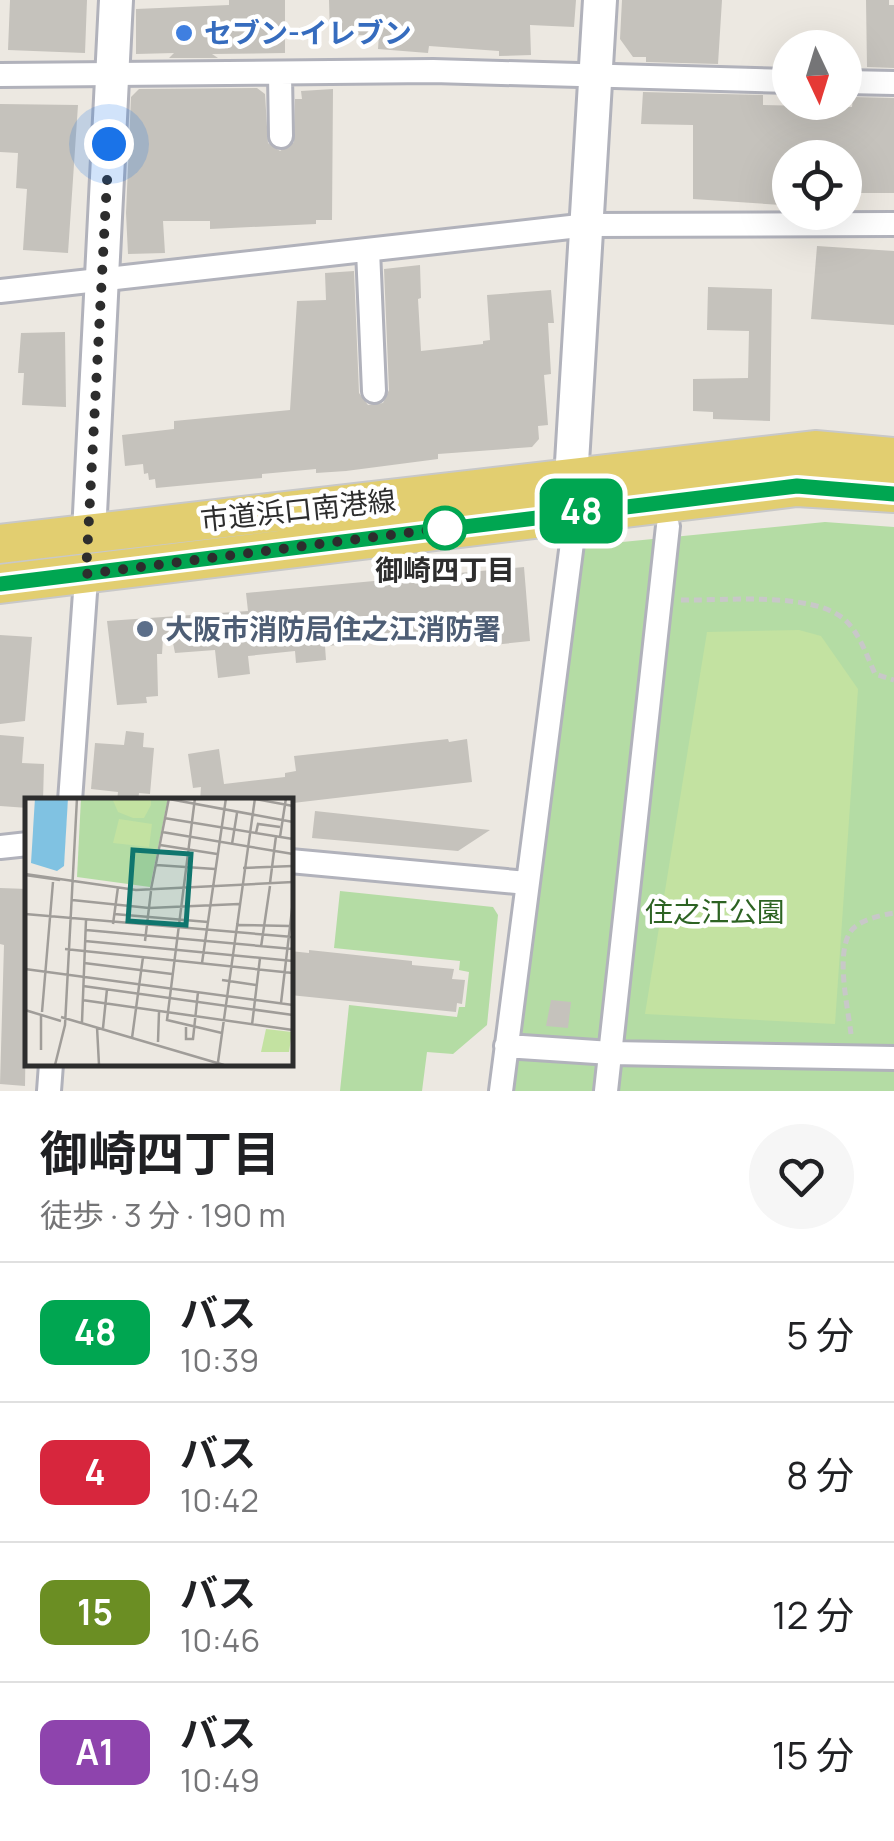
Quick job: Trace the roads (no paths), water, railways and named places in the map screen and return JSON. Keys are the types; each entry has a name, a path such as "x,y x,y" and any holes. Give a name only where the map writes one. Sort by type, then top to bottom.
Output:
{"main road":[{"name":"市道浜口南港線","path":"0,584 86,574 574,495 815,450 894,457"},
{"name":"市道浜口南港線","path":"0,544 90,533 574,495 797,486 894,494"}],"street":[{"path":"70,798 90,533 116,0"},
{"path":"501,1091 574,495 600,0"},
{"path":"0,74 434,72 772,80"},
{"path":"280,74 282,136"},
{"path":"862,82 894,82"},
{"path":"0,292 588,226 894,224"},
{"path":"368,250 374,390"},
{"path":"606,1091 668,526"},
{"path":"0,847 25,844"},
{"path":"292,861 527,883"},
{"path":"506,1046 611,1053 894,1058"},
{"path":"49,1091 51,1066"}],"place":[{"name":"セブン-イレブン","path":"184,33"},
{"name":"御崎四丁目","path":"445,528"},
{"name":"大阪市消防局住之江消防署","path":"145,629"}],"park label":[{"name":"住之江公園","path":"715,912"}]}
